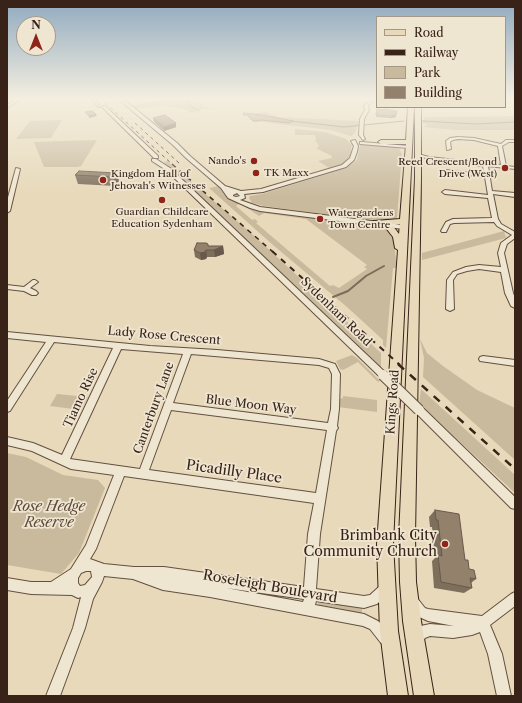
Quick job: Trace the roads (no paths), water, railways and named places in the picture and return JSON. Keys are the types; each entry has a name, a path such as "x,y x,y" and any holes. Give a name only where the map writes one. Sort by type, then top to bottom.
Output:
{"main road":[{"name":"Kings Road","path":"398,696 391,645 386,589 386,516 409,131"},
{"name":"Kings Road","path":"418,131 417,230 407,537 410,598 424,696"},
{"path":"381,142 418,147"},
{"path":"398,146 403,150 407,163"},
{"path":"374,223 403,226 417,230"},
{"path":"390,228 397,239 402,260"}],"street":[{"name":"Sydenham Road","path":"128,131 487,475 515,504"},
{"path":"159,131 223,187 231,197 248,205 260,209 374,223"},
{"path":"231,197 265,192 346,167 355,160 355,140 360,131"},
{"path":"356,150 362,141 361,131"},
{"path":"449,149 448,142 452,139 458,138 474,139 501,145 508,141 515,141"},
{"path":"355,140 398,146 409,145"},
{"path":"362,141 381,142"},
{"path":"501,145 500,148 504,166"},
{"path":"418,157 515,168"},
{"path":"483,164 495,220 515,234 506,240 501,250 511,297 515,306"},
{"path":"7,211 8,202 18,169"},
{"path":"445,171 486,174"},
{"path":"7,178 16,177"},
{"path":"223,187 242,196 248,205"},
{"path":"231,197 231,193 235,192"},
{"path":"445,192 515,195"},
{"path":"444,231 448,223 453,221 495,220"},
{"path":"361,222 390,228 403,226"},
{"path":"450,309 450,280 455,273 466,269 479,267 505,270"},
{"path":"25,289 35,282"},
{"path":"7,287 25,289 34,293"},
{"name":"Lady Rose Crescent","path":"7,335 319,362 332,366 336,377 333,428 314,541 309,609"},
{"path":"7,408 52,339"},
{"name":"Tiamo Rise","path":"64,461 119,345"},
{"name":"Canterbury Lane","path":"143,474 188,351"},
{"path":"483,359 515,363"},
{"name":"Blue Moon Way","path":"167,406 333,428"},
{"name":"Picadilly Place","path":"7,442 33,447 71,464 320,499"},
{"path":"84,608 72,582 76,571 90,549 121,471"},
{"name":"Sydenham Road","path":"487,475 515,498"},
{"path":"54,696 79,628 84,608 98,574 90,559 90,549"},
{"path":"52,589 69,578 85,564 94,566"},
{"name":"Roseleigh Boulevard","path":"94,566 114,571 134,573 164,572 364,602 373,600 386,589"},
{"path":"7,584 31,588 85,592 114,571"},
{"name":"Roseleigh Boulevard","path":"134,573 163,584 364,620 380,630 391,645"},
{"path":"410,598 421,612 428,615 482,622"},
{"path":"415,641 421,632 424,631 462,632 472,629 490,618 515,598"},
{"path":"482,622 494,654 504,696"}],"waterway":[{"path":"333,297 348,291 366,276 384,266"}],"railway":[{"path":"136,131 173,165"},
{"path":"144,131 179,163"},
{"path":"172,164 273,252"},
{"path":"272,251 400,365"},
{"path":"398,364 515,469"}],"place":[{"name":"Nando's","path":"254,161"},
{"name":"Reed Crescent/Bond Drive (West)","path":"505,168"},
{"name":"TK Maxx","path":"256,173"},
{"name":"Kingdom Hall of Jehovah's Witnesses","path":"103,180"},
{"name":"Guardian Childcare Education Sydenham","path":"162,200"},
{"name":"Watergardens Town Centre","path":"320,219"},
{"name":"Brimbank City Community Church","path":"445,544"}],"park label":[{"name":"Rose Hedge Reserve","path":"49,516"}]}
